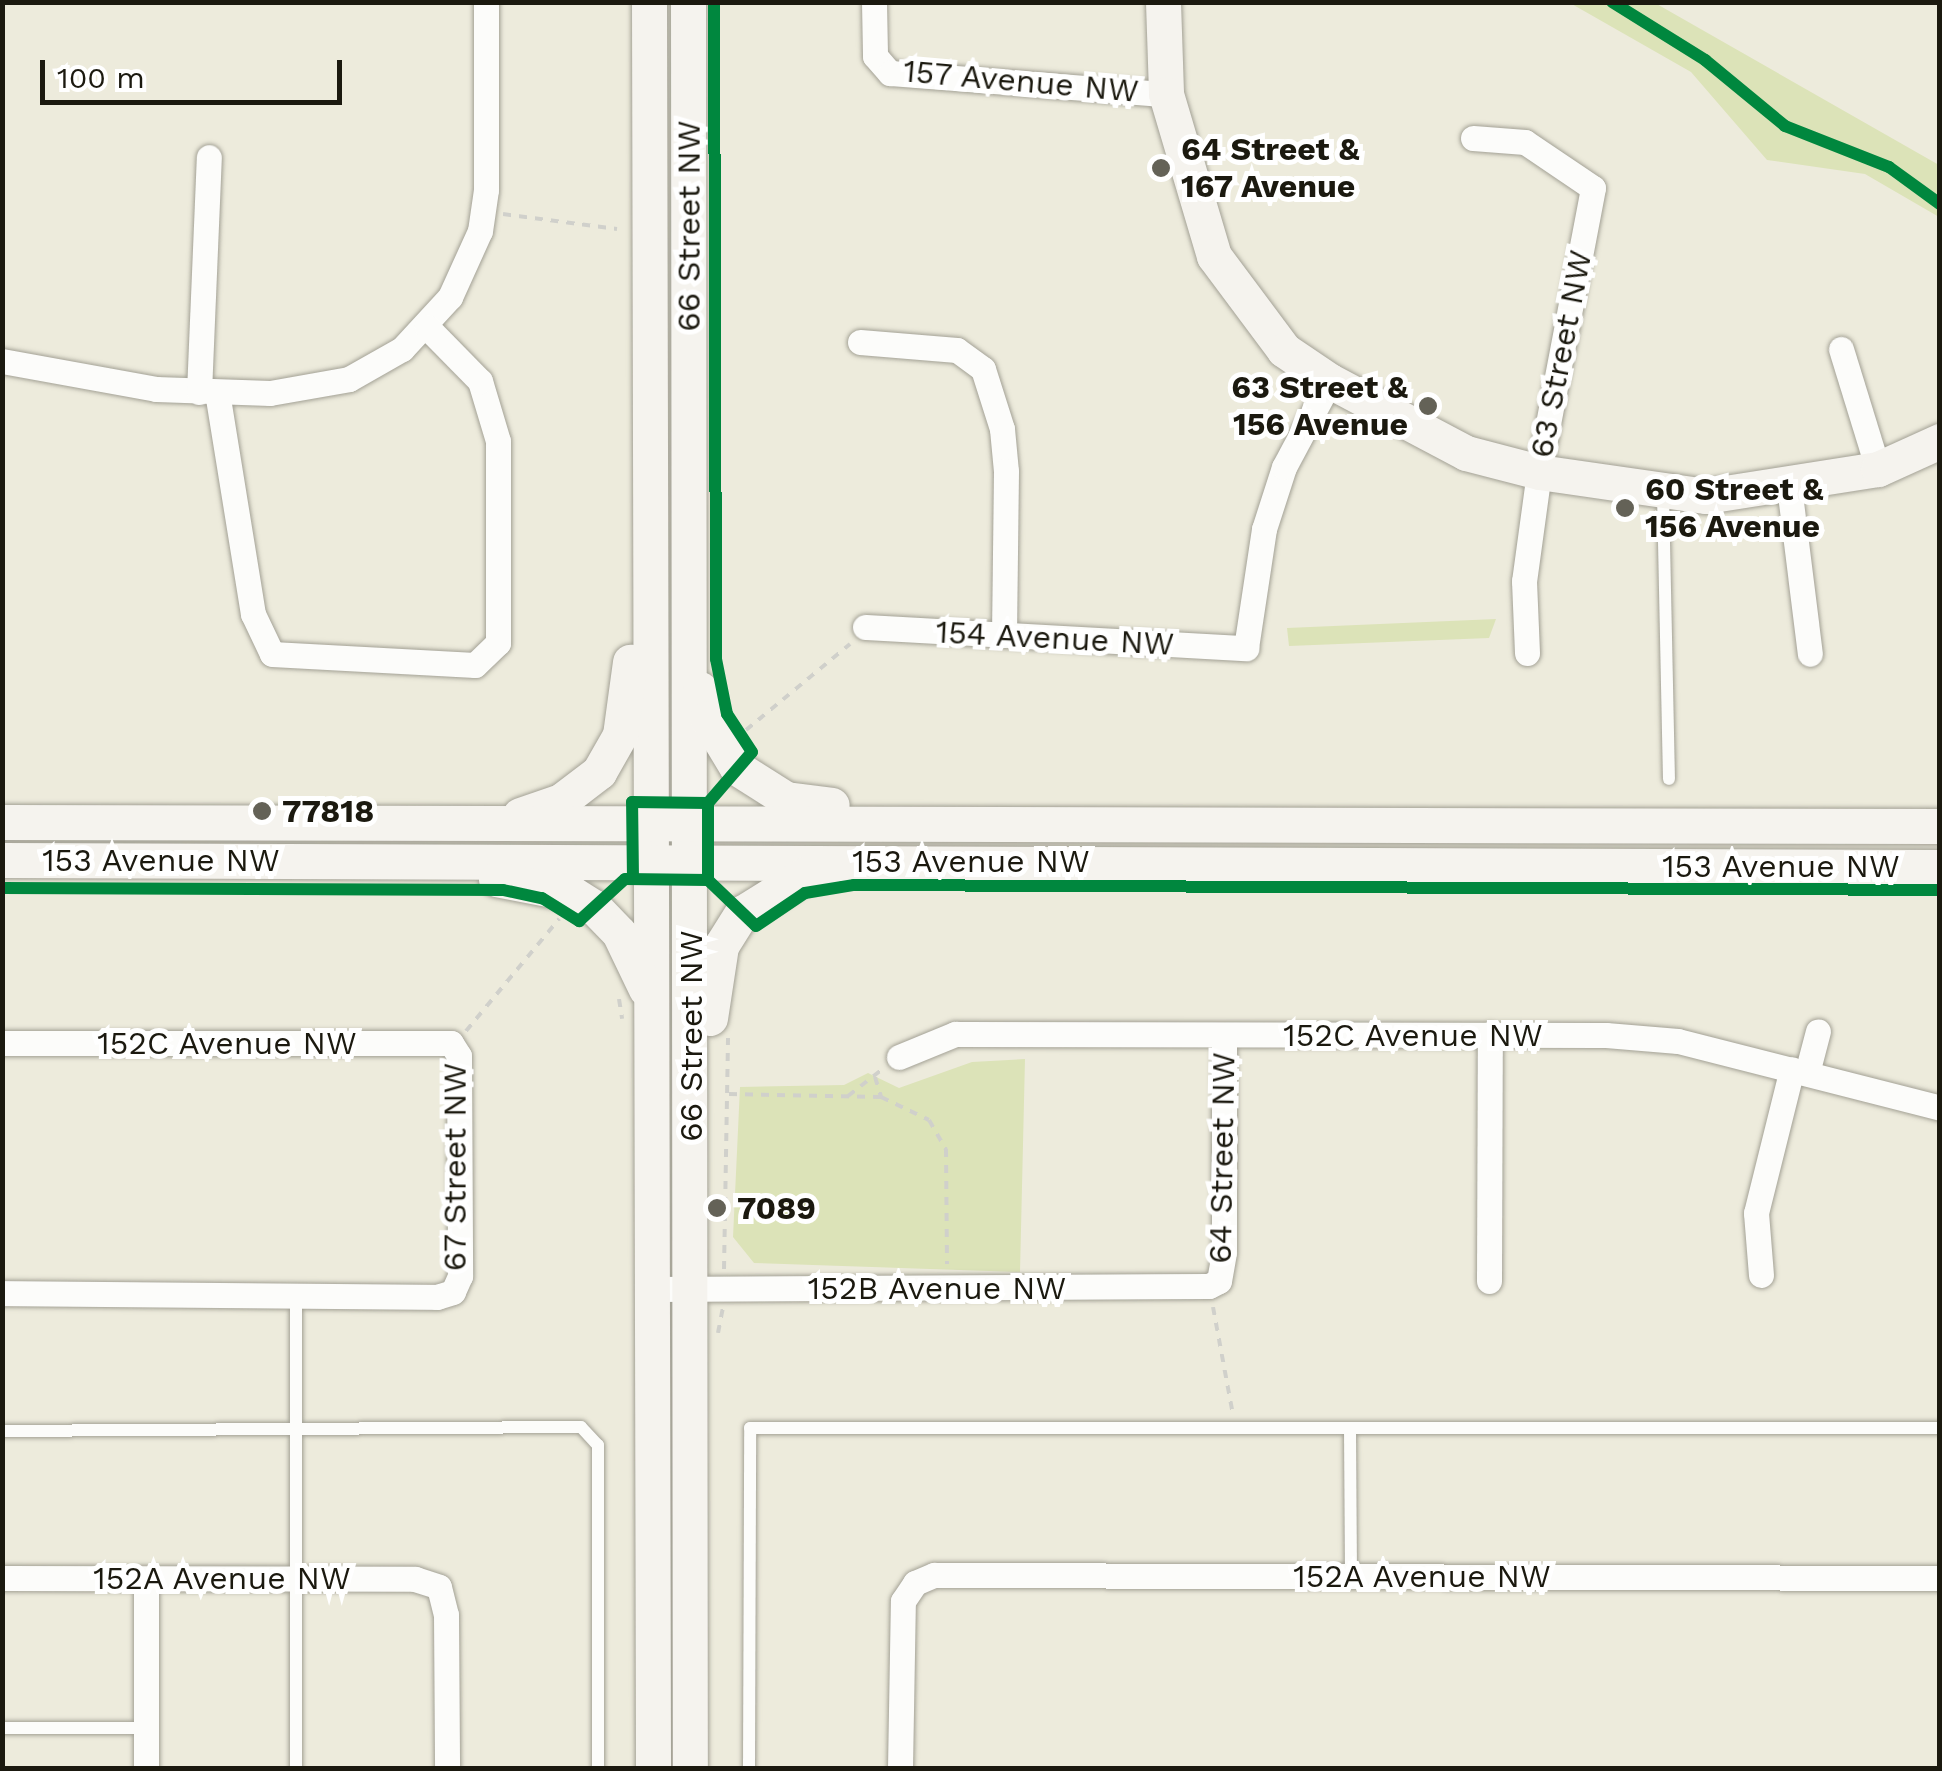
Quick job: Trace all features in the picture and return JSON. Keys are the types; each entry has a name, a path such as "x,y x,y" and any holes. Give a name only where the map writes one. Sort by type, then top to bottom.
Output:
{"main road":[{"name":"66 Street NW","path":"649,2 653,1768"},
{"name":"66 Street NW","path":"688,2 690,1768"},
{"path":"1163,2 1166,94 1214,256 1284,350 1330,381 1466,453 1539,472 1706,496 1878,469 1940,441"},
{"path":"474,822 560,801 599,772 620,735 630,695 631,548 650,407"},
{"path":"690,650 707,718 736,743 786,798 828,805 995,806 1126,824"},
{"name":"153 Avenue NW","path":"2,822 1940,826"},
{"name":"153 Avenue NW","path":"2,860 1940,867"},
{"path":"246,860 312,876 536,884 571,908 641,968 652,1012"},
{"path":"691,1117 708,1048 713,979 721,946 742,913 804,874 869,861"}],"street":[{"path":"2,361 120,385 208,392 324,387 376,366 427,327 463,276 484,211 486,2"},
{"name":"157 Avenue NW","path":"874,2 874,56 890,73 1166,94"},
{"name":"63 Street NW","path":"1473,138 1525,142 1593,188 1539,472 1524,581 1527,653"},
{"path":"209,157 208,392 253,614 272,654 475,665 498,644 498,440 480,381 427,327"},
{"path":"860,342 956,350 984,368 1002,430 1006,471 1004,635"},
{"path":"1840,349 1878,469"},
{"name":"154 Avenue NW","path":"865,627 1246,648 1264,529 1284,467 1330,381"},
{"path":"1788,486 1810,654"},
{"path":"1761,1274 1756,1213 1799,1071 1818,1031"},
{"name":"152C Avenue NW","path":"899,1057 955,1034 1490,1034 1678,1041 1940,1108"},
{"path":"1489,1281 1490,1034"},
{"name":"64 Street NW","path":"1214,1283 1224,1252 1224,1035"},
{"name":"152C Avenue NW","path":"2,1043 451,1044"},
{"name":"67 Street NW","path":"296,1293 437,1297 453,1292 460,1276 459,1056 451,1044"},
{"name":"152B Avenue NW","path":"653,1289 1214,1283"},
{"path":"2,1294 296,1293"},
{"name":"152A Avenue NW","path":"900,1768 900,1630 908,1590 946,1574 1940,1578"},
{"name":"152A Avenue NW","path":"2,1578 415,1579 439,1588 446,1615 446,1768"},
{"path":"146,1579 146,1768"}],"lane":[{"path":"1663,491 1669,779"},
{"path":"296,1293 296,1768"},
{"path":"2,1431 581,1427 598,1445 598,1768"},
{"path":"748,1768 750,1428 1940,1428"},
{"path":"1350,1430 1351,1576"},
{"path":"2,1728 146,1728"}],"path":[{"path":"484,211 617,229"},
{"path":"736,743 865,627"},
{"path":"451,1044 479,1020 571,908"},
{"path":"618,985 624,1036"},
{"path":"724,1254 728,1036"},
{"path":"848,1096 899,1057"},
{"path":"874,1076 881,1096"},
{"path":"729,1094 881,1096 928,1120 946,1149 946,1287"},
{"path":"1214,1283 1236,1430"}],"green space":[{"path":"1570,3 1655,3 1939,165 1939,217 1865,174 1767,160 1691,72"},
{"path":"1496,619 1489,638 1289,646 1287,628"},
{"path":"1025,1059 1020,1272 754,1263 733,1237 740,1087 844,1085 868,1073 899,1088 972,1062"}],"cycle path":[{"path":"708,880 708,803 752,752 727,714 716,659 714,2"},
{"path":"1612,2 1705,60 1785,126 1889,167 1940,204"},
{"path":"633,879 632,802 708,803"},
{"path":"2,888 503,890 542,898 579,921 625,879 708,880 756,926 805,893 854,885 1940,890"}],"place":[{"name":"64 Street & 167 Avenue","path":"1161,168"},
{"name":"63 Street & 156 Avenue","path":"1428,406"},
{"name":"60 Street & 156 Avenue","path":"1625,508"},
{"name":"77818","path":"262,811"},
{"name":"7089","path":"717,1208"}]}
